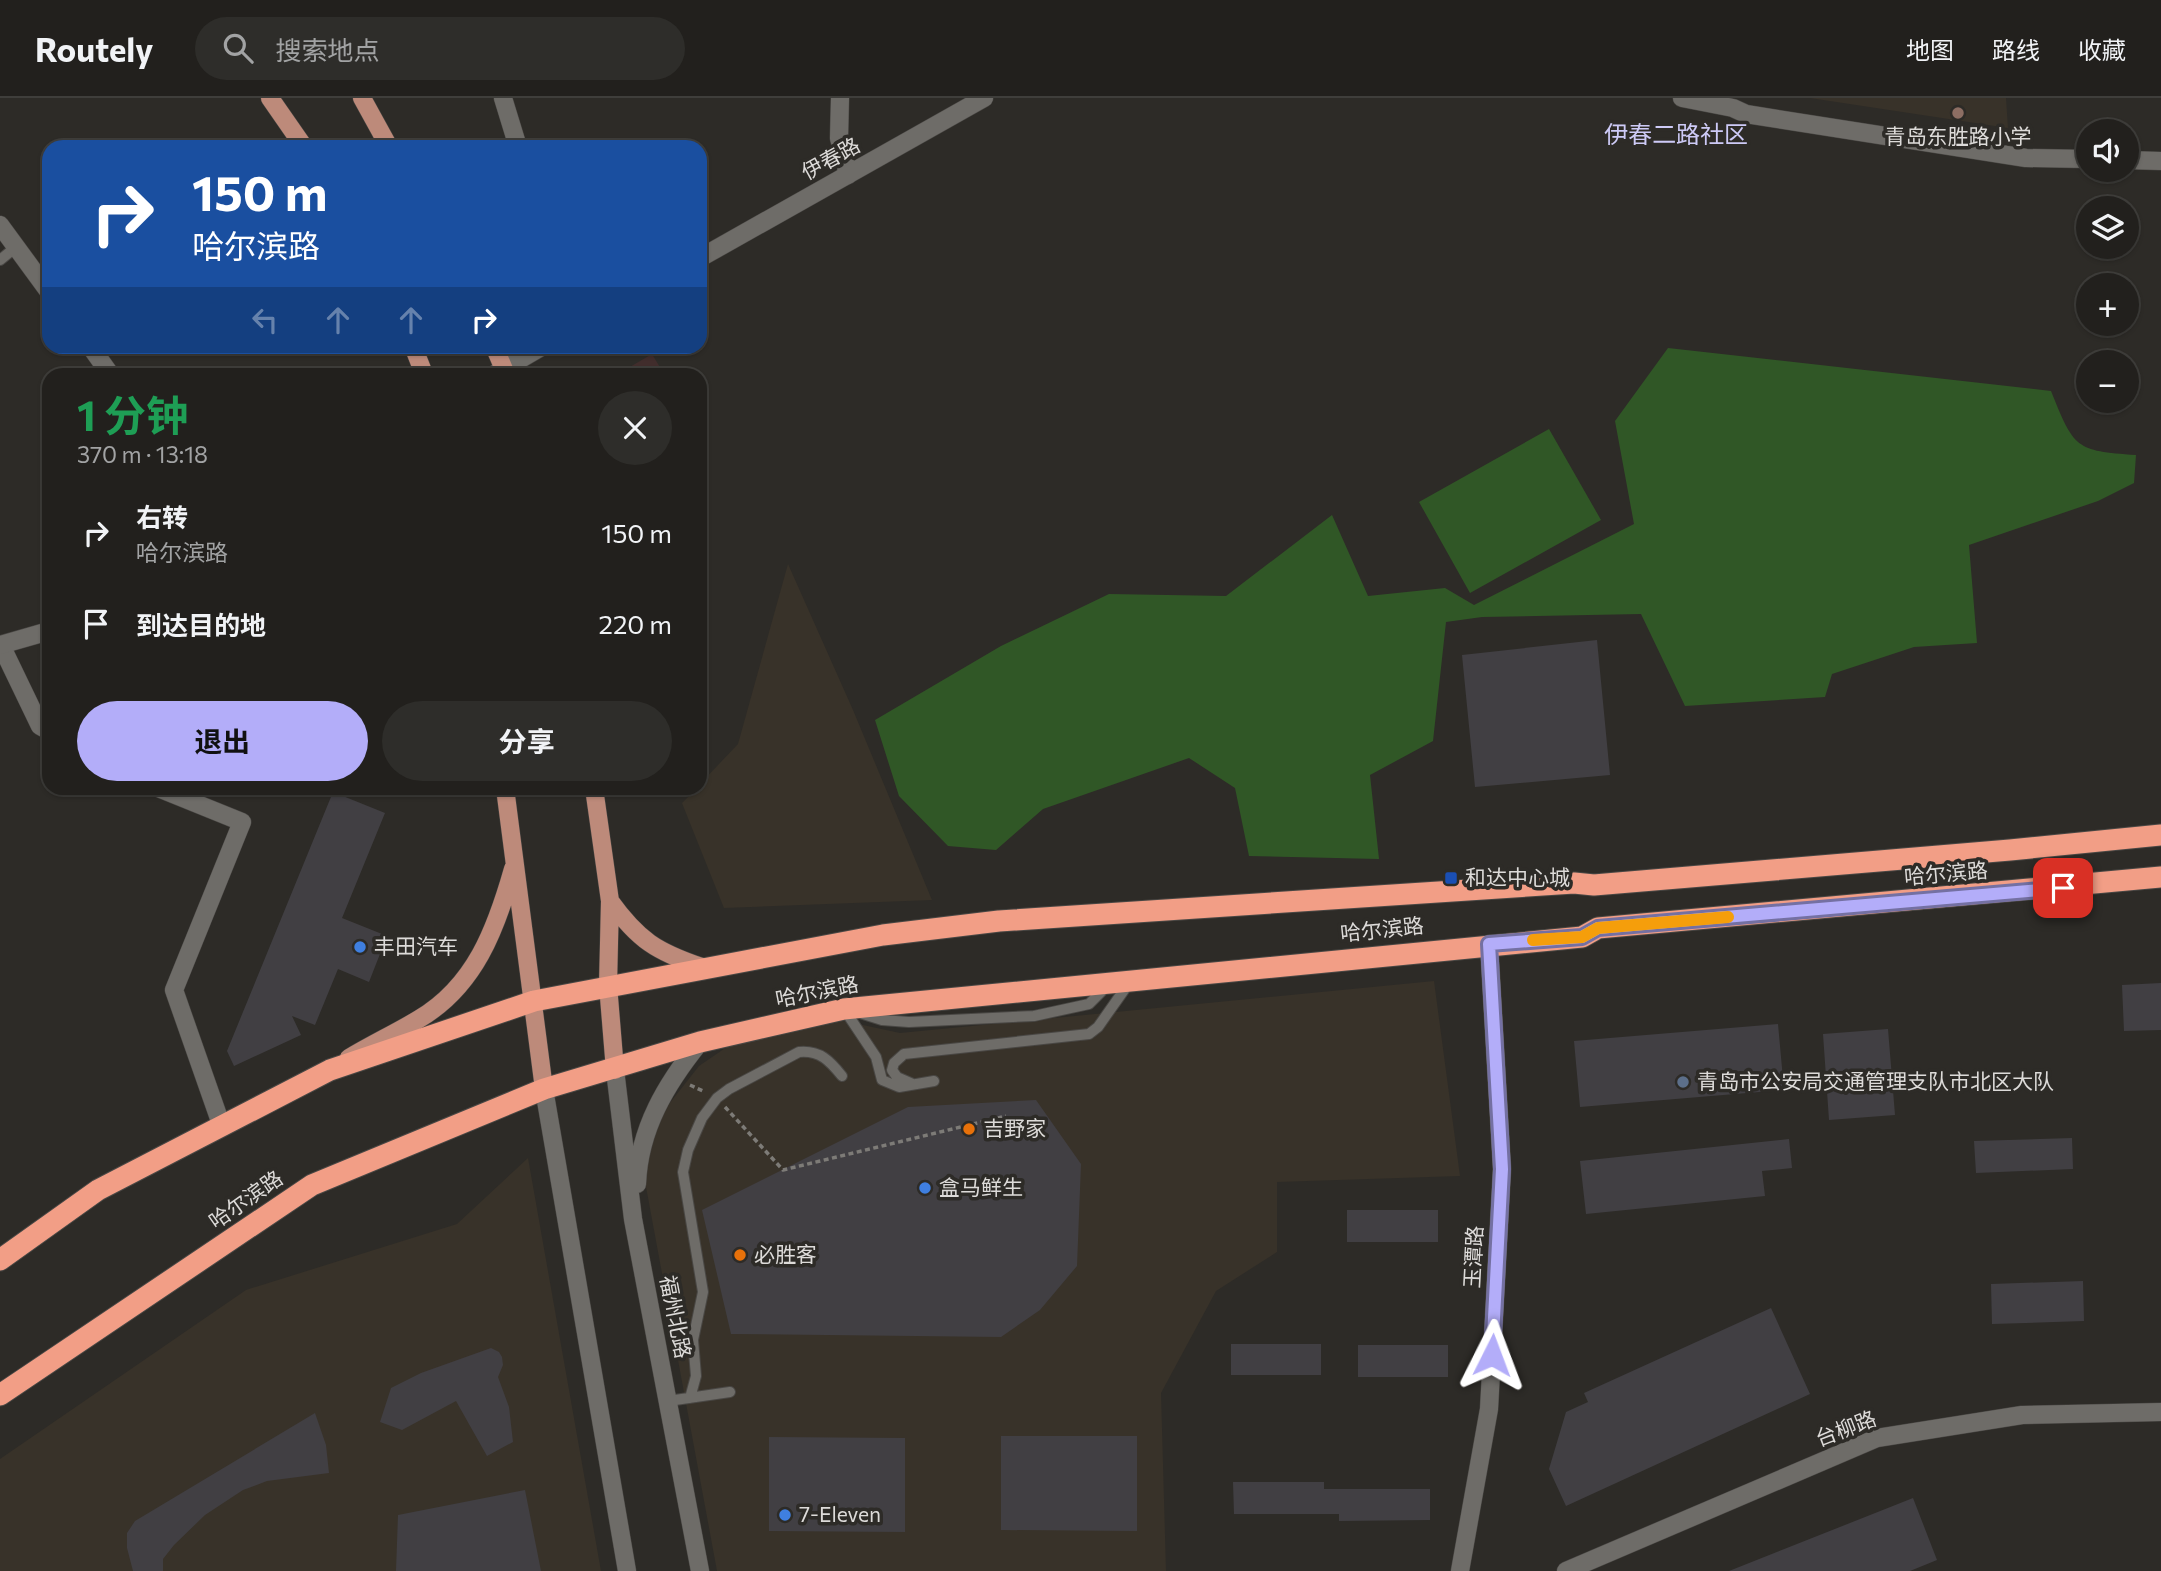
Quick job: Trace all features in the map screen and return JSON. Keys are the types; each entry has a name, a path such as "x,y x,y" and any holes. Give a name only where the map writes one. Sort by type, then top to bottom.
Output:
{"highway":[{"name":"哈尔滨路","path":"534,1001 702,967 883,935 999,922 1574,883 1594,885 2161,835"},
{"name":"哈尔滨路","path":"0,1395 312,1185 544,1089 615,1070 699,1042 844,1009 1582,937 1598,928 2161,877"},
{"path":"0,1260 98,1190 221,1124 330,1070 534,1001"}],"main road":[{"path":"270,98 299,140"},
{"path":"362,98 385,140"},
{"path":"506,795 544,1089"},
{"path":"595,795 610,901 608,985 615,1070"},
{"path":"330,1070 421,1018 447,999 466,979 482,954 499,918 514,863"},
{"path":"610,901 631,930 668,955 702,967"}],"street":[{"path":"503,98 517,140"},
{"path":"841,98 839,138 848,175"},
{"name":"伊春路","path":"707,254 984,98"},
{"path":"1682,98 1730,103 1746,114 2026,158 2076,159"},
{"path":"2139,160 2161,161"},
{"path":"0,225 42,282"},
{"path":"510,368 531,354"},
{"path":"42,633 0,645 42,727"},
{"path":"175,795 242,822 174,990 221,1124"},
{"name":"玉潭路","path":"1460,1571 1489,1409 1502,1169 1489,944"},
{"path":"634,1219 638,1160 649,1122 672,1077 699,1042"},
{"name":"福州北路","path":"615,1070 634,1219 700,1571"},
{"path":"544,1089 627,1571"},
{"name":"台柳路","path":"1566,1571 1877,1438 2022,1415 2161,1412"}],"lane":[{"path":"0,260 16,247"},
{"path":"913,1084 897,1077 892,1070 894,1063 904,1054 1089,1034 1098,1027 1122,980"},
{"path":"844,1009 876,1057 882,1080 890,1086 934,1081"},
{"path":"690,1398 696,1376 693,1340 703,1292 683,1172 688,1150 702,1118 717,1098 729,1089 799,1052 811,1051 824,1056 842,1076"},
{"path":"668,1401 730,1392"}],"path":[{"path":"672,1077 717,1098 783,1170 1006,1116"}],"shaded area":[{"name":"青岛东胜路小学","path":"1810,98 2006,98 2008,128"},
{"path":"652,354 660,368 628,368"},
{"path":"788,564 853,710 932,900 724,908 682,803 690,795 707,795 707,777 738,744"},
{"path":"1434,981 1460,1176 1277,1182 1277,1252 1216,1291 1161,1393 1166,1571 717,1571 644,1176 658,1118 699,1066 737,1040 826,1017 900,1033"},
{"path":"528,1158 601,1571 0,1571 0,1459 246,1290 457,1224"}],"green space":[{"path":"1668,348 2051,391 2065,424 2079,443 2100,451 2136,455 2134,483 2098,501 1969,545 1977,643 1914,647 1832,674 1825,697 1685,706 1641,614 1482,617 1446,622 1433,741 1370,775 1379,859 1249,856 1235,788 1189,758 1043,809 996,850 948,846 899,796 875,720 1001,646 1109,594 1226,596 1332,515 1368,596 1445,588 1474,605 1634,524 1615,421"},
{"path":"1549,429 1601,520 1470,593 1419,502"}],"building":[{"path":"1597,640 1610,775 1475,787 1462,655"},
{"path":"332,795 340,795 385,813 342,918 387,936 369,982 338,969 315,1025 292,1016 301,1035 234,1066 227,1051"},
{"path":"2161,983 2161,1030 2124,1031 2122,985"},
{"path":"1778,1024 1784,1090 1580,1107 1574,1041"},
{"path":"1888,1029 1895,1115 1829,1120 1823,1034"},
{"path":"1036,1100 1081,1164 1077,1266 1040,1310 1001,1337 731,1334 702,1210 908,1107"},
{"path":"2072,1138 2073,1169 1976,1173 1974,1141"},
{"path":"1789,1139 1792,1168 1762,1171 1765,1196 1586,1214 1580,1161"},
{"path":"1347,1210 1438,1210 1438,1242 1347,1242"},
{"path":"2083,1281 2084,1321 1992,1324 1991,1284"},
{"path":"1771,1308 1810,1394 1566,1506 1549,1469 1566,1412 1588,1402 1584,1393"},
{"path":"1231,1344 1321,1344 1321,1375 1231,1375"},
{"path":"1358,1345 1448,1345 1448,1377 1358,1377"},
{"path":"491,1348 502,1357 503,1365 498,1377 509,1407 513,1442 487,1456 456,1401 402,1430 380,1422 391,1388 421,1373"},
{"path":"315,1413 326,1445 329,1473 267,1481 243,1490 205,1515 174,1545 163,1559 163,1571 133,1571 127,1548 127,1533 135,1521"},
{"path":"1001,1436 1137,1436 1137,1531 1001,1530"},
{"path":"769,1437 905,1438 905,1532 769,1531"},
{"path":"1233,1482 1324,1482 1324,1489 1430,1489 1430,1520 1339,1521 1339,1514 1234,1514"},
{"path":"525,1490 541,1571 396,1571 398,1515"},
{"path":"1913,1498 1937,1560 1910,1571 1729,1571"}],"slow traffic":[{"path":"1533,940 1582,937 1598,928 1728,917"}],"place":[{"name":"青岛东胜路小学","path":"1958,113"},
{"name":"和达中心城","path":"1451,878"},
{"name":"丰田汽车","path":"360,947"},
{"name":"青岛市公安局交通管理支队市北区大队","path":"1683,1082"},
{"name":"吉野家","path":"969,1129"},
{"name":"盒马鲜生","path":"925,1188"},
{"name":"必胜客","path":"740,1255"},
{"name":"7-Eleven","path":"785,1515"}],"district":[{"name":"伊春二路社区","path":"1676,135"}],"route":[{"path":"1492,1355 1502,1169 1489,944 1582,937 1598,928 2063,888"}]}
